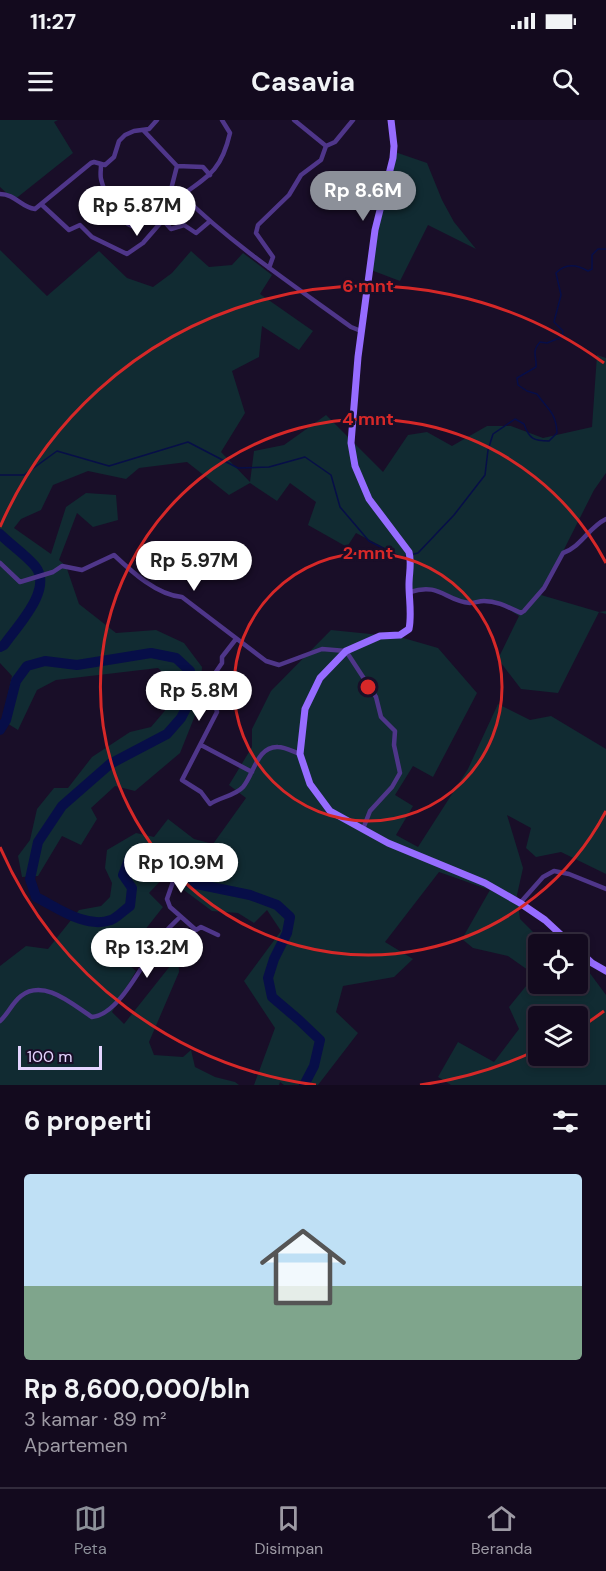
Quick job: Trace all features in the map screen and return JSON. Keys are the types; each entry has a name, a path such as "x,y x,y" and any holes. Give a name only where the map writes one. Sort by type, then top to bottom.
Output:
{"street":[{"path":"0,194 11,195 29,208 35,209 91,163 105,165 114,157 119,141 124,135 153,127 157,120"},
{"path":"168,201 182,195 210,175 225,154 230,133 222,120"},
{"path":"294,120 326,146"},
{"path":"269,268 273,257 256,233 258,225 289,195 301,175 321,160 326,146 335,142 353,120"},
{"path":"391,120 394,134 393,158 375,230 361,331 351,443 361,483 369,499 410,555 409,629 400,635 380,636 346,651 320,678 305,709 300,754 310,784 330,811 388,843 485,883 520,903 545,920 560,934"},
{"path":"144,131 177,166 203,167 210,175"},
{"path":"101,165 101,180 111,203 126,224 132,226 149,210 171,229 184,225 196,233 209,222"},
{"path":"41,204 69,230 80,225 92,237 127,254 143,243 163,220 177,166"},
{"path":"182,195 209,222 269,268 351,327 361,331"},
{"path":"410,592 423,588 431,589 471,603 495,602 520,612 524,611 544,588 563,553 573,550 597,524 606,519"},
{"path":"0,563 20,582 53,572 62,566 82,570 114,555 131,572 170,596 182,597 266,662 279,665 322,649 346,651"},
{"path":"236,639 222,657 222,663 201,694 202,698 216,708 217,712 182,780 201,792 210,804 221,797 237,793 244,786 259,757 267,749 278,747 300,754"},
{"path":"346,651 376,697 381,717 395,731 394,746 400,773 392,787 370,812 363,829"},
{"path":"201,745 252,772"},
{"path":"520,903 543,877 554,871 569,873 605,886"},
{"path":"175,876 167,899 170,907 196,930 201,927 218,935"},
{"path":"0,1021 22,994 38,989 47,990 84,1010 92,1017 101,1016 112,1007 161,937 180,917"},
{"path":"588,959 606,971"}],"shaded area":[{"path":"0,120 58,120 54,122 73,153 14,200 0,187"},
{"path":"395,152 427,163 454,222 476,249 428,225 400,281 371,270 377,210"},
{"path":"0,250 47,296 99,251 127,278 153,287 172,273 191,251 209,267 232,265 243,253 272,275 260,294 313,331 299,350 262,326 259,357 232,371 245,413 221,452 250,482 254,451 284,445 326,415 383,472 408,435 427,432 452,446 487,426 511,426 543,438 592,427 597,355 606,358 606,473 594,490 541,595 599,612 558,693 521,689 498,659 519,616 494,600 466,604 428,590 410,593 410,561 356,533 347,547 308,525 316,502 290,483 277,501 250,483 229,495 187,462 139,468 126,479 88,471 53,485 41,510 21,519 14,528 51,554 66,507 86,493 116,495 118,520 93,527 77,513 59,560 66,566 79,604 116,633 156,630 184,643 202,667 200,703 180,753 135,791 115,786 91,808 97,819 81,845 62,836 38,876 22,877 18,856 30,840 37,809 54,788 68,788 92,757 130,732 151,727 174,700 170,679 158,668 56,680 37,690 18,730 2,720 12,676 0,663"},
{"path":"331,630 400,637 438,648 477,693 433,777 413,766 395,795 413,806 396,835 418,847 468,769 498,704 530,720 551,716 606,749 606,874 561,852 536,857 526,848 531,828 507,815 523,868 517,895 520,919 535,934 528,934 528,970 508,956 473,948 462,939 490,890 439,872 385,942 413,959 394,977 343,986 336,1012 358,1033 318,1085 284,1085 280,1082 279,1085 254,1085 275,1028 244,981 281,931 267,910 254,923 238,913 212,911 165,876 149,893 163,907 122,959 136,971 112,1012 124,1024 178,956 179,972 149,1042 154,1055 183,1057 191,1050 195,1067 239,1085 0,1085 0,966 26,946 48,949 79,910 101,906 110,897 112,883 105,868 107,850 136,833 154,837 168,819 194,839 213,844 246,798 229,785 252,747 252,729 271,691"},
{"path":"588,971 606,995 606,1085 451,1085 438,1077 458,1042 494,1062 519,1029 509,1007 528,984 528,994 588,994"}],"waterway":[{"path":"414,554 418,553 454,515 485,475 488,450 493,434 515,419 524,424 530,436 536,440 549,441 557,433 551,412 537,394 518,385 517,378 536,367 535,351 540,342 547,343 562,337 563,331 554,322 561,295 556,273 563,267 571,266 588,271 592,269 592,255 598,249 606,249"},
{"path":"0,475 24,475 57,451 109,466 188,442 238,468 269,467 305,457 331,475 340,507 369,541 402,558 406,556"},
{"path":"0,534 27,557 40,575 40,585 32,607 4,645 0,647"},
{"path":"0,730 6,720 16,681 27,666 45,661 77,665 151,653 176,658 190,671 194,693 181,718 167,734 110,764 62,806 38,842 30,879 36,897 72,916 92,922 111,920 130,906 132,888 123,875 130,857 142,848 157,849 166,866 182,881 250,895 277,905 290,917 287,933 274,959 268,978 272,997 320,1040 314,1066 304,1085"}]}
